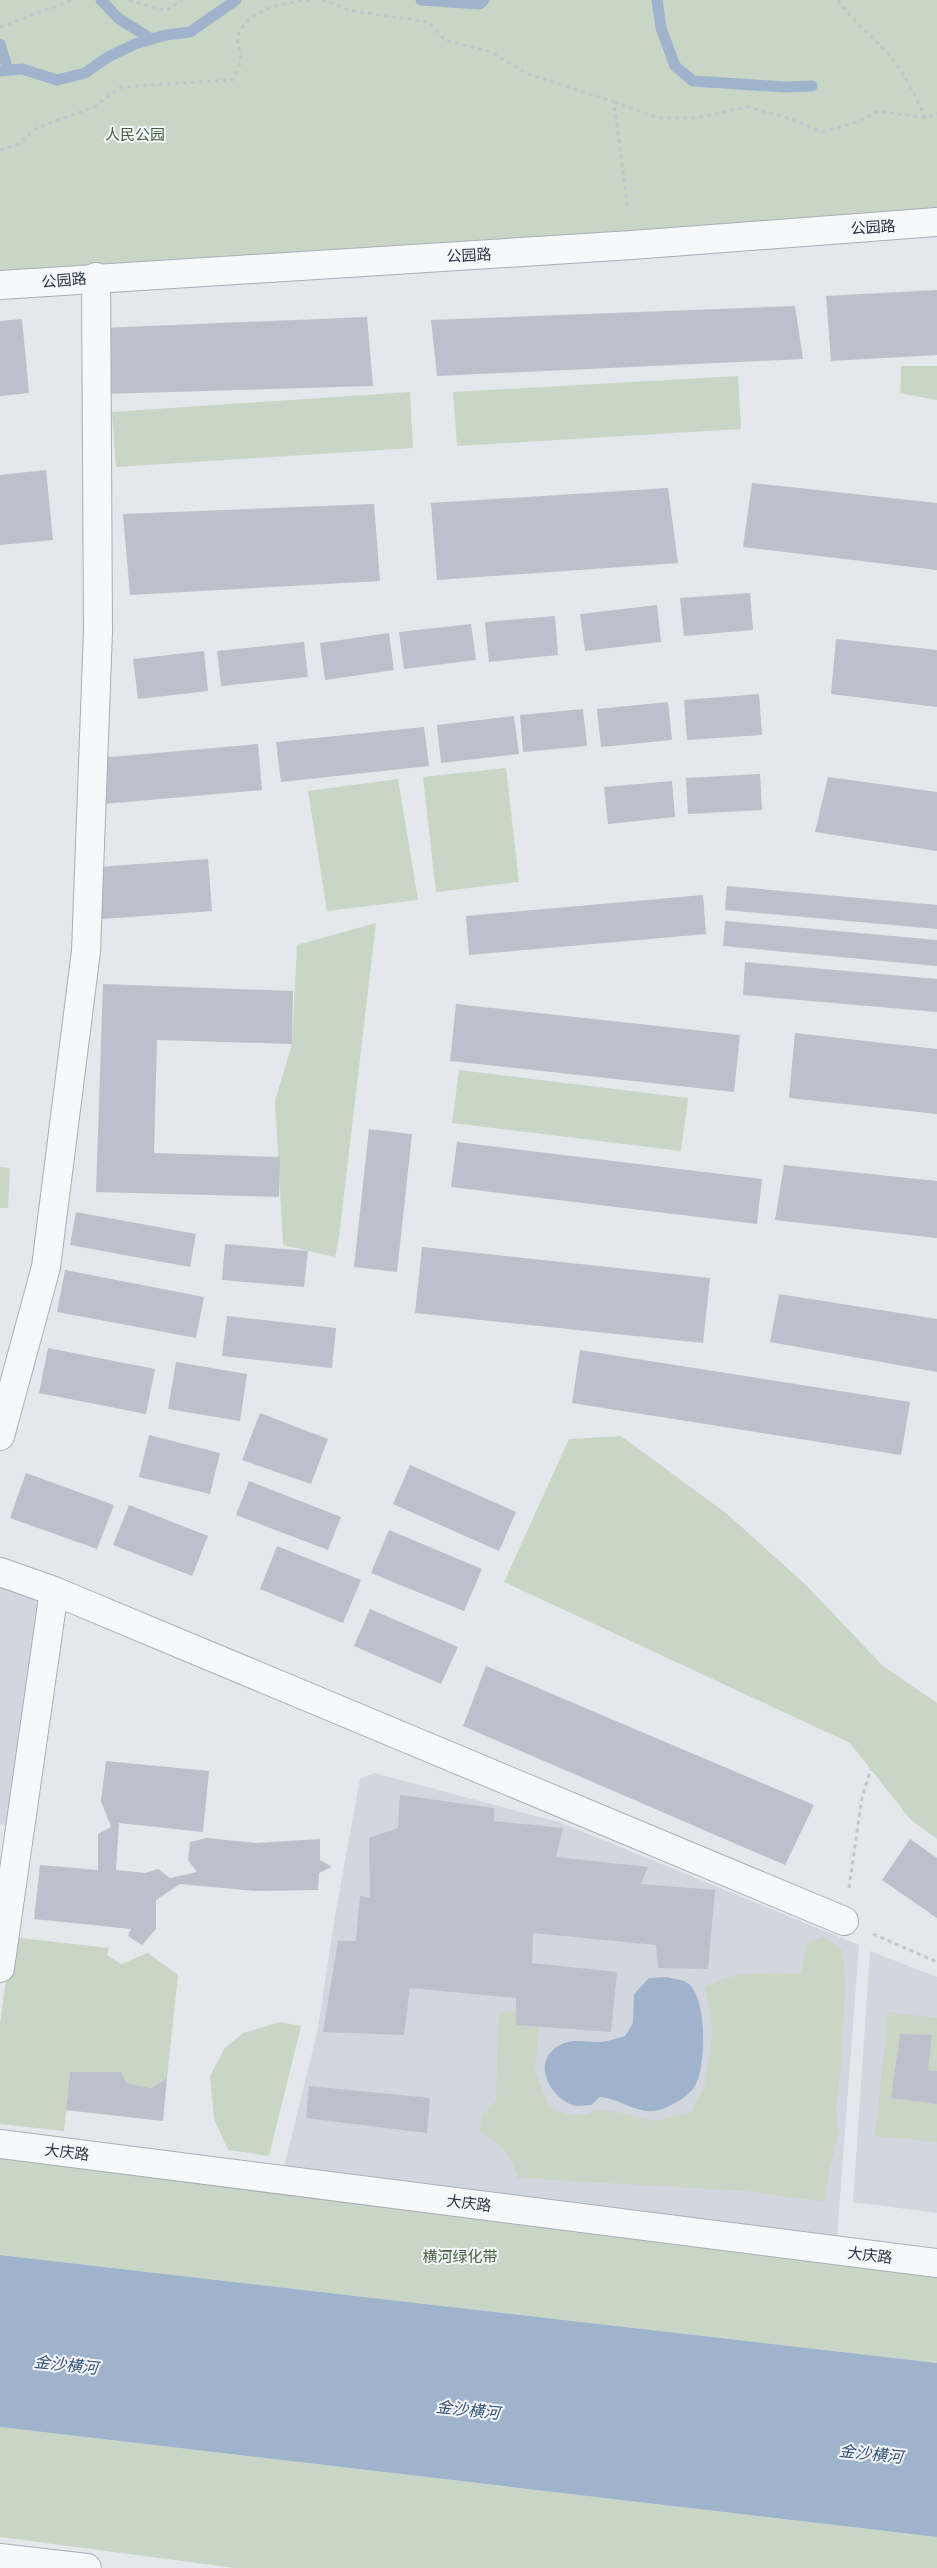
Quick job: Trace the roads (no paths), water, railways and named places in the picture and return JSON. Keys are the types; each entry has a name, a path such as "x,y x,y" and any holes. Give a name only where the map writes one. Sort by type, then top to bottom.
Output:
{"street":[{"name":"公园路","path":"0,285 96,277 632,245 937,222"},
{"path":"0,1436 46,1267 86,951 98,631 96,277"},
{"path":"0,1572 54,1591 844,1921"},
{"path":"0,1968 54,1591"},
{"name":"大庆路","path":"0,2144 937,2263"},
{"path":"0,2558 87,2568"}],"water":[{"path":"667,1977 684,1981 693,1989 698,2000 701,2015 703,2030 702,2062 696,2084 690,2092 669,2106 652,2111 644,2111 600,2097 591,2105 574,2106 557,2095 547,2080 545,2072 548,2056 554,2049 570,2042 602,2042 625,2036 633,2023 634,1994 649,1978"},
{"name":"金沙横河","path":"0,2255 937,2363 937,2537 0,2427"}],"waterway":[{"path":"101,0 118,18 151,39"},
{"path":"0,71 22,69 57,80 85,73 108,57 135,44 166,35 190,32 236,0"},
{"path":"421,0 480,4 484,0"},
{"path":"657,0 661,28 675,66 693,81 785,87 812,86"},
{"path":"0,44 8,70"}],"park label":[{"name":"人民公园","path":"135,134"},
{"name":"横河绿化带","path":"460,2256"}]}
